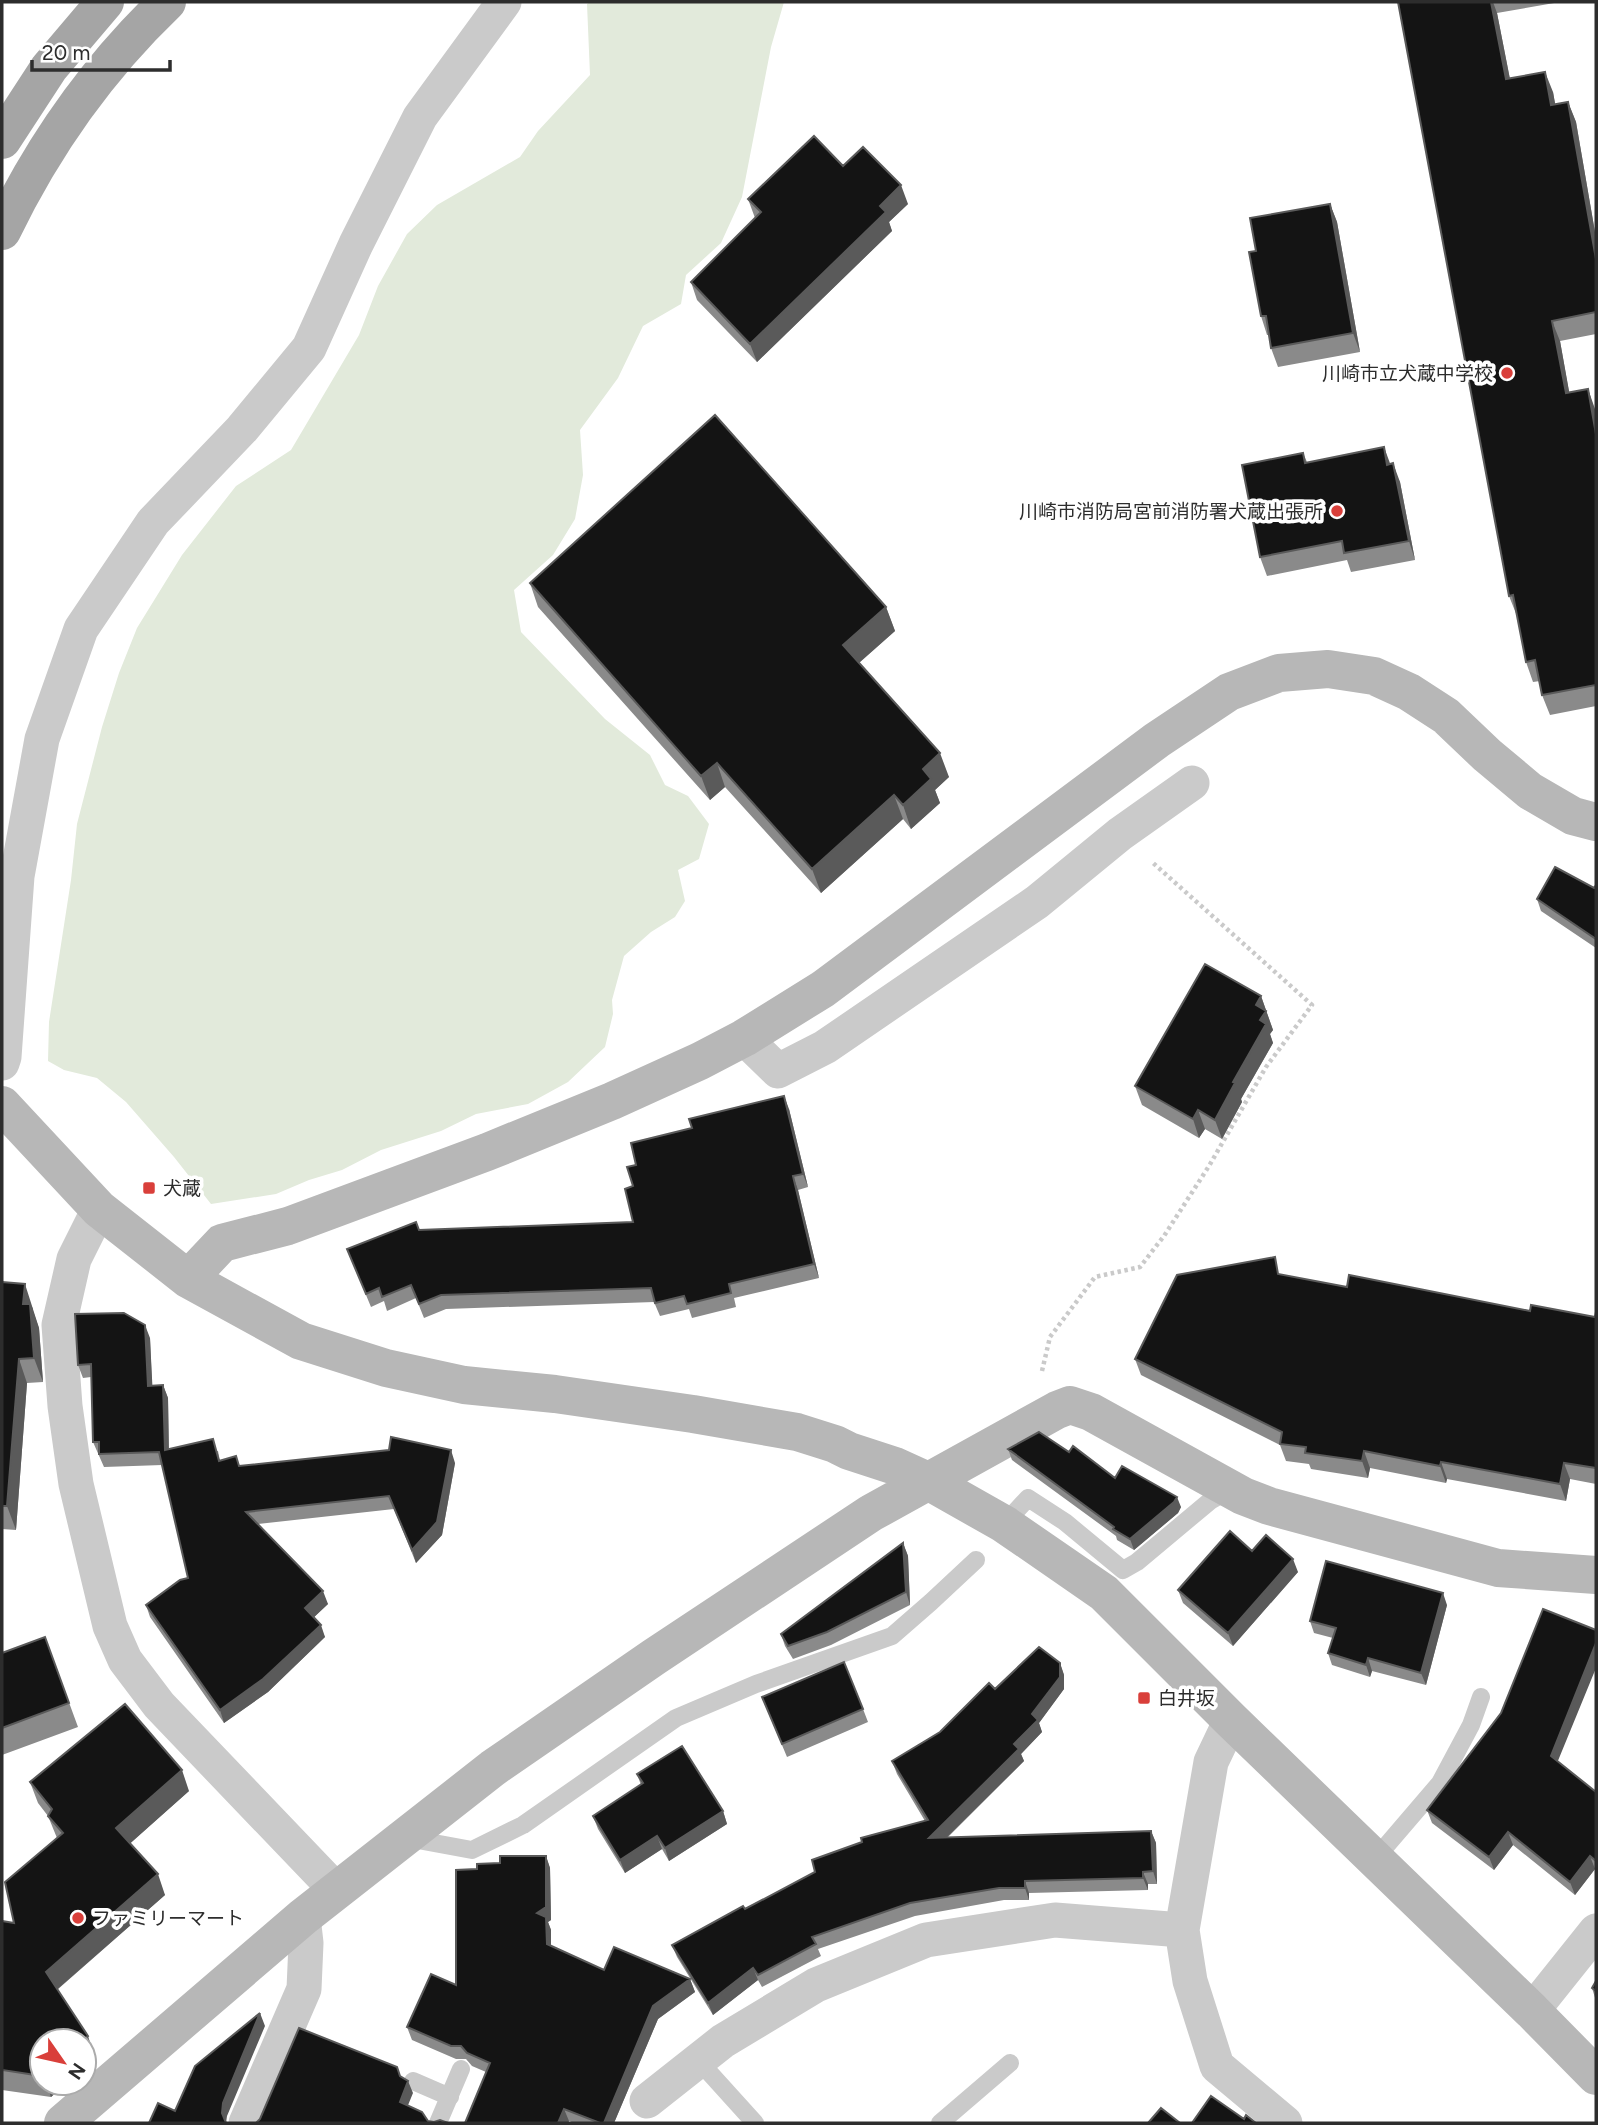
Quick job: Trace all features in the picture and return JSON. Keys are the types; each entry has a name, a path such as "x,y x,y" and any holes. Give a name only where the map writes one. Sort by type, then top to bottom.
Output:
{"main road":[{"path":"2,140 49,68 105,2"},
{"path":"2,230 20,194 88,88 167,2"}],"street":[{"path":"2,1063 17,876 41,739 81,629 153,522 242,429 310,348 356,244 420,117 504,2"},
{"path":"188,1279 222,1243 288,1226 499,1147 624,1096 744,1038 823,989 1157,740 1229,692 1279,673 1328,669 1374,676 1409,692 1446,716 1530,791 1573,816 1596,822"},
{"path":"744,1038 778,1071 824,1047 1037,902 1120,834 1192,783"},
{"path":"2,1105 99,1209 188,1279 301,1341 386,1368 464,1385 555,1394 693,1413 797,1432 928,1481 1004,1524 1104,1593 1596,2076"},
{"path":"99,1209 74,1259 59,1325 65,1406 76,1484 110,1626 125,1660 159,1705 337,1891"},
{"path":"63,2123 303,1917 493,1768 871,1513 1036,1420 1070,1405 1091,1412 1243,1496 1282,1510 1498,1568 1596,1575"},
{"path":"1231,1720 1211,1762 1182,1930 1190,1981 1217,2066 1285,2123"},
{"path":"246,2123 304,1989 306,1943 303,1917"},
{"path":"647,2101 723,2041 816,1985 926,1940 1055,1920 1182,1930"},
{"path":"1532,2011 1596,1931"}],"lane":[{"path":"1004,1524 1028,1498 1065,1522 1123,1570 1137,1562 1210,1501 1231,1489"},
{"path":"403,1837 472,1850 523,1825 676,1718 756,1684 892,1636 976,1560"},
{"path":"1374,1860 1440,1783 1471,1725 1481,1697"},
{"path":"698,2060 755,2123"},
{"path":"940,2123 1010,2063"},
{"path":"438,2123 461,2068"},
{"path":"413,2081 450,2097"}],"path":[{"path":"1039,1381 1050,1337 1095,1277 1140,1267 1164,1236 1209,1166 1266,1067 1312,1005 1120,834"}],"green space":[{"path":"784,2 771,47 742,197 721,243 686,275 681,304 643,326 618,378 580,430 583,475 575,519 553,555 514,590 521,632 605,719 650,755 665,785 688,796 709,824 699,859 678,870 685,901 675,917 651,932 624,956 612,1000 613,1014 605,1047 568,1082 528,1104 476,1114 441,1131 381,1150 342,1170 276,1194 211,1204 126,1102 97,1078 64,1070 48,1061 49,1022 77,824 119,673 137,628 182,555 236,486 291,450 359,335 378,286 407,234 437,205 520,157 538,131 590,75 587,4"}],"building":[{"path":"1398,2 1491,2 1506,79 1545,72 1551,105 1568,102 1596,259 1596,312 1552,321 1566,393 1588,389 1596,434 1596,685 1542,695 1535,660 1526,662 1513,595 1509,596"},
{"path":"814,136 843,166 863,147 901,185 880,206 886,212 750,344 691,282 761,212 748,199"},
{"path":"1330,204 1353,333 1271,348 1266,316 1261,316 1249,252 1256,251 1250,218"},
{"path":"715,415 886,607 843,645 940,753 923,769 931,779 903,805 894,795 812,869 717,763 701,776 530,583"},
{"path":"1384,447 1387,465 1393,463 1409,541 1344,553 1342,541 1260,557 1242,465 1303,453 1305,463"},
{"path":"1555,867 1594,888 1596,885 1596,939 1537,899"},
{"path":"1205,964 1261,996 1256,1005 1266,1011 1260,1020 1266,1024 1215,1120 1198,1110 1193,1119 1135,1086"},
{"path":"784,1096 803,1174 793,1176 814,1264 729,1284 731,1293 687,1304 684,1296 655,1303 651,1288 441,1295 419,1304 411,1285 382,1297 379,1288 366,1294 347,1249 416,1222 419,1230 633,1222 625,1189 633,1186 627,1167 636,1165 631,1143 692,1128 689,1119"},
{"path":"1275,1257 1278,1274 1347,1287 1349,1275 1530,1311 1531,1305 1595,1317 1596,1312 1596,1468 1564,1463 1560,1484 1441,1462 1440,1466 1364,1451 1362,1461 1305,1453 1306,1447 1280,1444 1282,1432 1135,1359 1177,1275"},
{"path":"2,1282 25,1284 23,1304 30,1304 34,1358 19,1359 7,1506 2,1506"},
{"path":"124,1313 145,1325 148,1386 163,1385 165,1450 213,1439 219,1461 236,1456 239,1466 389,1450 391,1437 451,1450 437,1522 412,1550 389,1496 246,1512 323,1591 305,1608 321,1625 263,1679 220,1710 146,1605 180,1580 188,1578 159,1452 99,1454 99,1442 93,1442 91,1364 78,1365 75,1314"},
{"path":"1039,1432 1069,1452 1073,1446 1115,1478 1122,1466 1177,1497 1130,1539 1008,1449"},
{"path":"1230,1531 1252,1551 1266,1535 1293,1559 1228,1633 1178,1590"},
{"path":"903,1543 906,1592 827,1632 788,1646 781,1634"},
{"path":"1326,1561 1443,1593 1421,1673 1368,1658 1366,1665 1328,1653 1336,1628 1310,1621"},
{"path":"1543,1609 1596,1630 1596,1643 1551,1756 1596,1792 1596,1861 1590,1856 1570,1882 1508,1832 1489,1857 1427,1810 1501,1713"},
{"path":"45,1637 69,1703 2,1728 2,1653"},
{"path":"1039,1647 1060,1663 1060,1677 1032,1714 1038,1720 1014,1744 1019,1749 929,1838 1151,1831 1153,1871 1143,1872 1143,1878 1025,1881 1025,1888 999,1888 910,1903 812,1937 816,1944 758,1975 753,1968 708,2003 672,1945 743,1906 745,1909 815,1872 812,1860 862,1842 861,1838 928,1820 892,1761 940,1732 989,1683 995,1689"},
{"path":"844,1662 863,1709 782,1744 762,1697"},
{"path":"125,1704 182,1770 116,1828 158,1874 46,1972 82,2027 28,2027 28,2074 2,2070 2,1921 14,1923 5,1882 63,1833 48,1816 52,1809 30,1782"},
{"path":"682,1746 723,1811 665,1848 657,1836 620,1860 593,1816 643,1783 637,1774"},
{"path":"500,1856 546,1856 546,1907 537,1913 546,1917 547,1944 604,1970 614,1947 690,1979 653,2006 604,2123 564,2109 558,2123 465,2123 490,2063 467,2053 461,2046 451,2046 407,2027 431,1974 456,1985 456,1870 477,1869 477,1864 500,1863"},
{"path":"260,2013 223,2103 222,2113 226,2123 149,2123 158,2103 175,2111 195,2066"},
{"path":"299,2028 397,2067 400,2076 408,2081 400,2102 422,2112 428,2121 440,2120 448,2123 256,2123"},
{"path":"1211,2096 1244,2119 1246,2115 1256,2123 1192,2123"},
{"path":"1161,2108 1180,2123 1148,2123"}],"place":[{"name":"川崎市立犬蔵中学校","path":"1507,373"},
{"name":"川崎市消防局宮前消防署犬蔵出張所","path":"1337,511"},
{"name":"犬蔵","path":"149,1188"},
{"name":"白井坂","path":"1144,1698"},
{"name":"ファミリーマート","path":"78,1918"}]}
